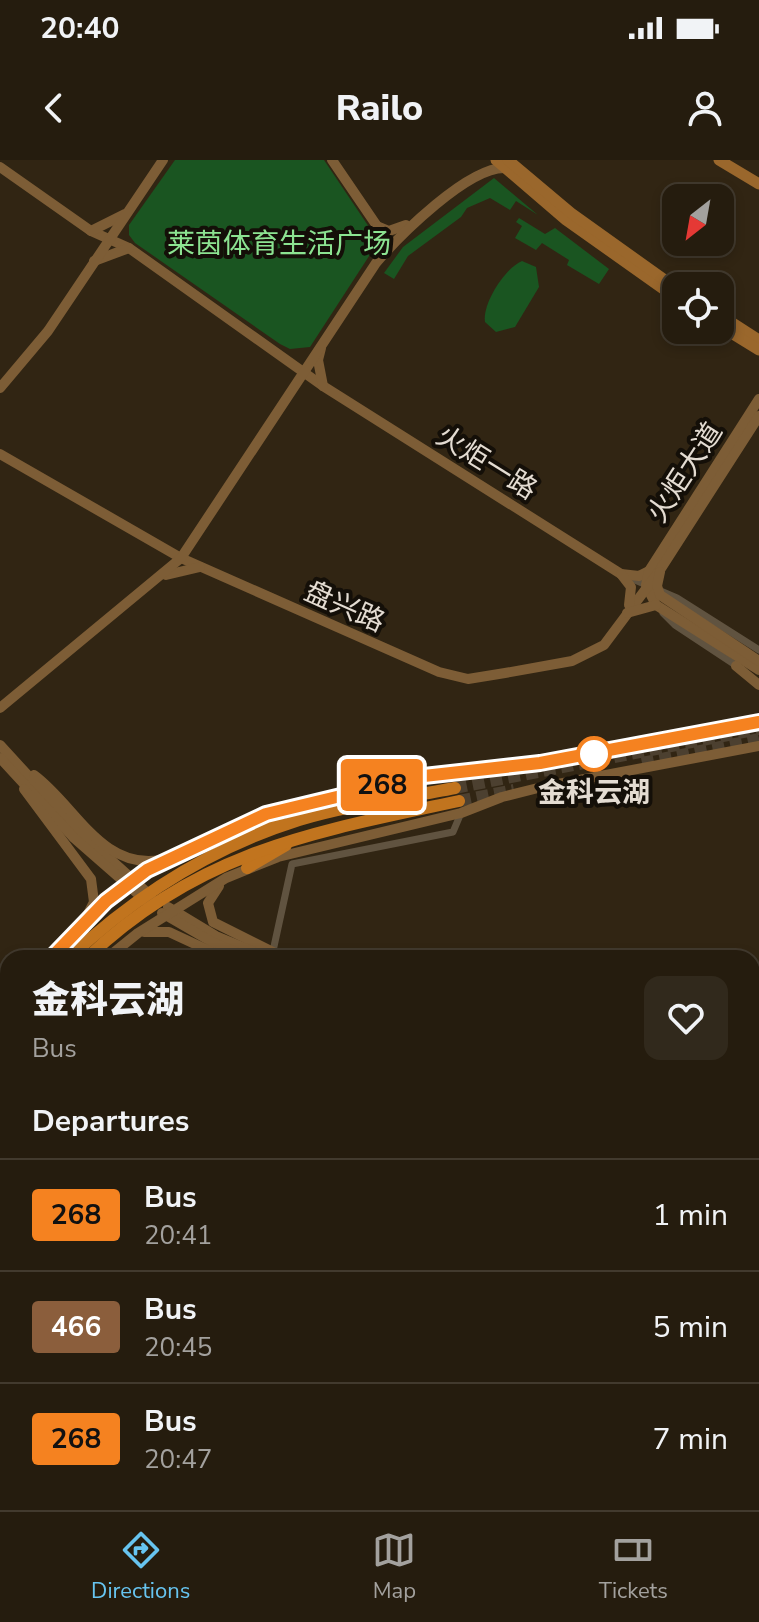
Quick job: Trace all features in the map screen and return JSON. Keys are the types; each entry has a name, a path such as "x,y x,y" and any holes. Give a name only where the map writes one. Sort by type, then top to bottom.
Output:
{"highway":[{"path":"209,839 271,822 458,801"},
{"path":"96,950 132,919 187,882 252,851 306,834 458,801"},
{"path":"78,950 124,909 180,871 248,838 301,820"},
{"path":"247,868 306,834"}],"main road":[{"path":"0,388 48,331 163,160"},
{"path":"332,160 377,226 382,242 376,263"},
{"path":"377,226 389,231 400,229 481,167 484,160"},
{"path":"723,161 759,184"},
{"path":"0,708 181,558 376,263 402,234 483,171 503,163"},
{"path":"503,163 662,278"},
{"path":"503,163 566,220 662,288"},
{"name":"火炬一路","path":"0,167 91,231 129,248 323,386 621,574"},
{"path":"91,231 127,213"},
{"path":"94,261 129,248"},
{"path":"734,324 759,340"},
{"path":"734,335 759,350"},
{"path":"322,344 318,360 323,386"},
{"path":"276,352 289,367 292,380 286,400"},
{"name":"火炬大道","path":"655,571 759,399"},
{"name":"火炬大道","path":"655,571 759,416"},
{"name":"盘兴路","path":"0,454 181,558 453,678 505,673 588,655 604,645 646,585"},
{"path":"158,546 179,546 194,539"},
{"path":"156,579 200,567"},
{"path":"621,574 639,576 655,571"},
{"path":"655,571 646,585 656,605"},
{"path":"655,571 657,589 676,612 759,670"},
{"path":"621,574 632,593 626,614"},
{"path":"626,614 656,605 676,612 759,661"},
{"path":"736,666 759,683"},
{"path":"59,950 115,893 164,860 291,806 424,776 540,763 758,721"},
{"path":"0,745 91,879 94,902 80,929"},
{"path":"117,950 138,933 226,878 302,850 458,801 502,797 759,746"},
{"path":"0,758 52,790 110,850 142,862 164,860"},
{"path":"13,765 39,792 74,838 134,893 183,926 248,950"},
{"path":"226,878 210,897 209,916 254,950"},
{"path":"138,933 169,932 208,950"}],"street":[{"path":"621,574 677,598 759,650"},
{"path":"656,605 675,625 736,666"},
{"path":"264,950 292,864 453,832 458,801"}],"green space":[{"name":"莱茵体育生活广场","path":"175,160 324,160 371,230 373,250 310,347 290,349 280,344 135,243 129,235 129,225"},
{"path":"494,178 538,215 516,201 510,210 490,198 467,208 461,217 408,256 394,279 384,273 403,247"},
{"path":"519,218 545,234 555,228 609,269 599,284 567,265 569,260 542,243 536,250 515,238 522,226 516,222"},
{"path":"522,261 536,267 539,287 515,327 496,332 485,322 487,306 502,279"}],"tunnel":[{"path":"455,788 759,729"},
{"path":"642,763 759,739"},
{"path":"459,801 514,790"}],"bus line":[{"name":"268","path":"59,950 106,901 147,870 266,814 317,799 424,776 540,763 677,740 759,722"}],"place":[{"name":"金科云湖","path":"594,754"}]}
